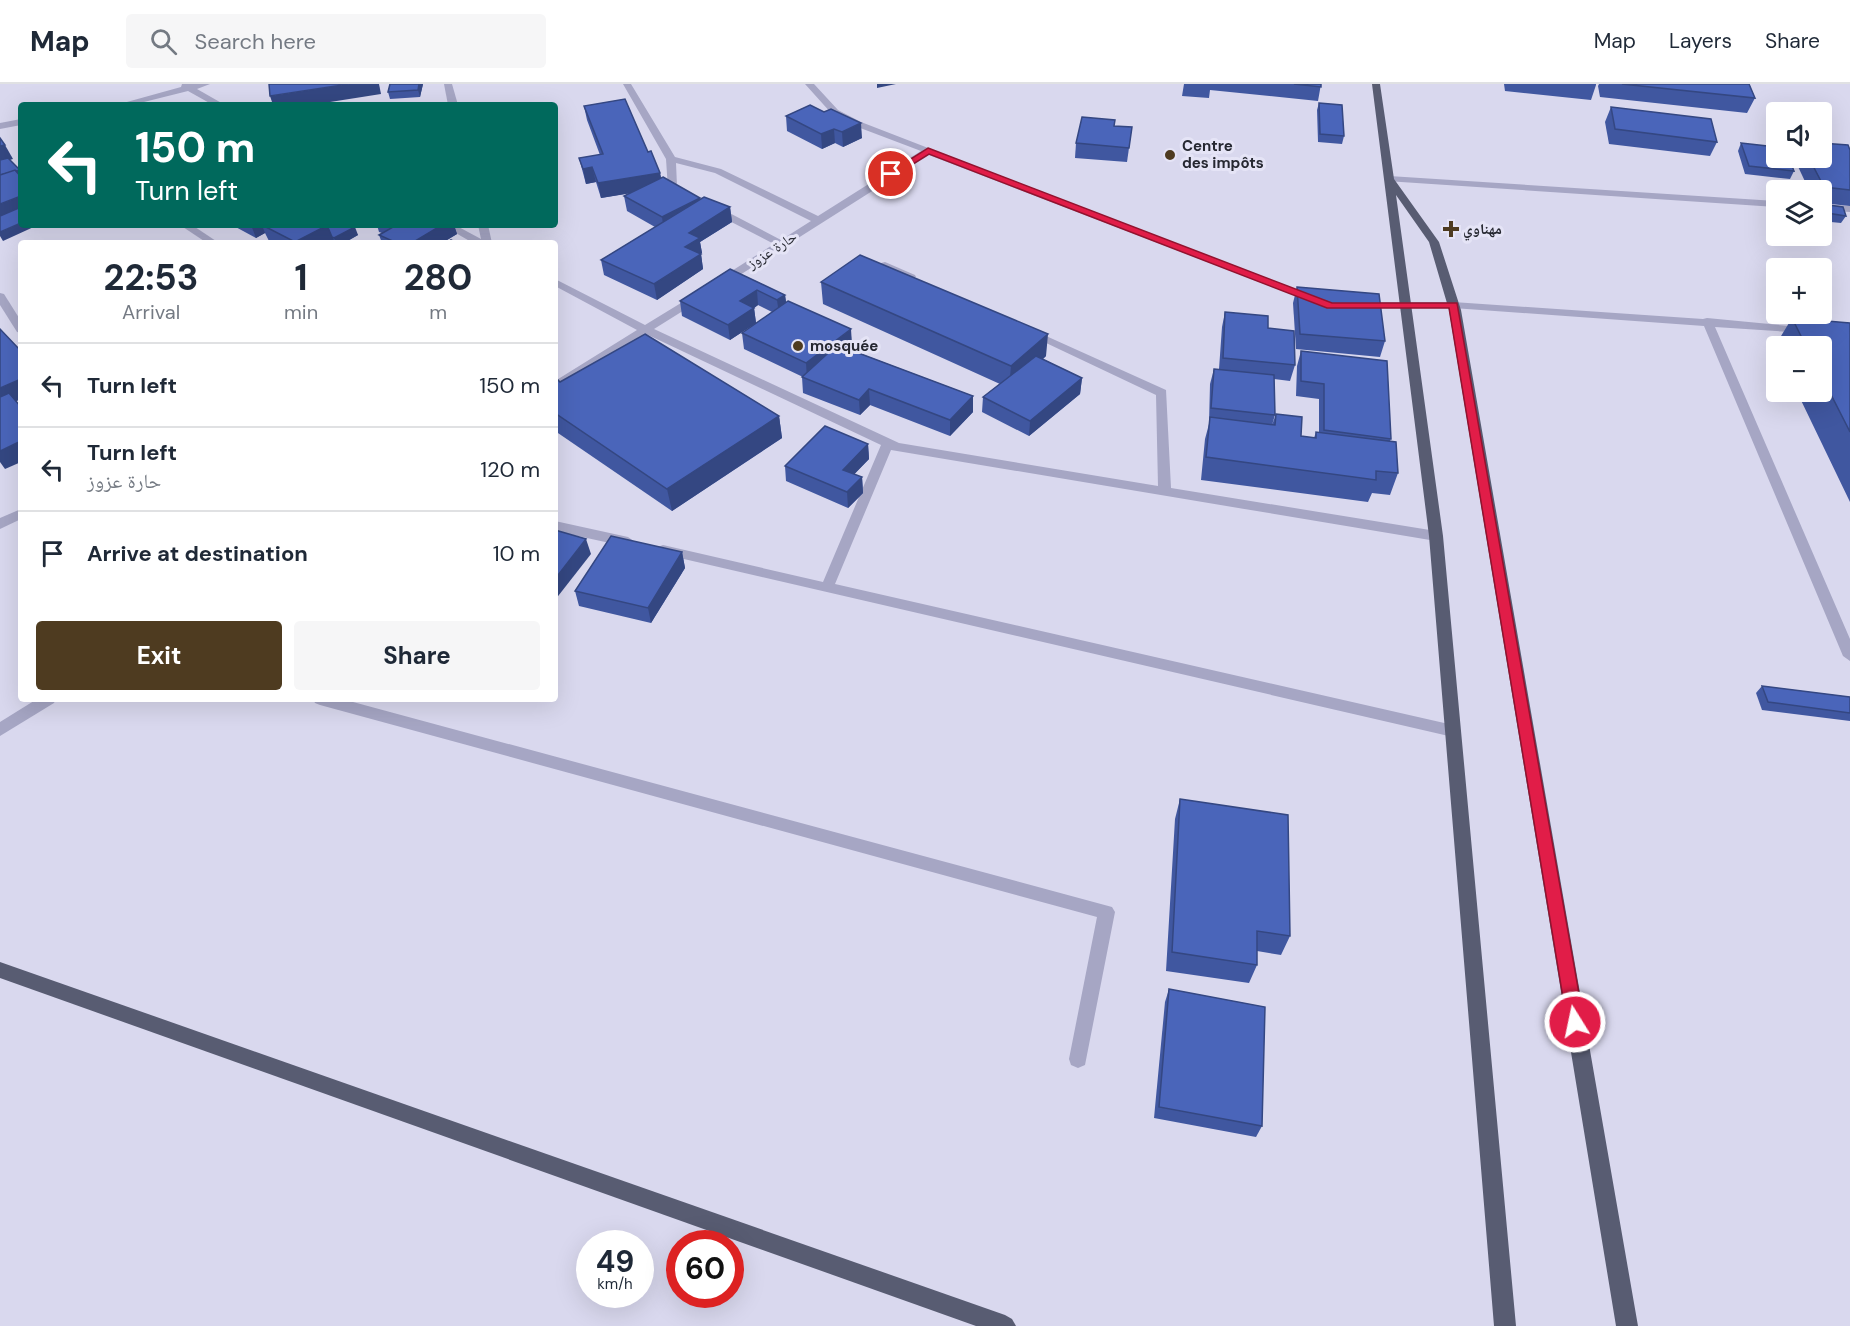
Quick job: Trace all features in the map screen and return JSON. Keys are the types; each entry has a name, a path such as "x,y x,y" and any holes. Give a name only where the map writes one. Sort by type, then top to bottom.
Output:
{"main road":[{"path":"1376,84 1436,536 1505,1326"},
{"path":"1389,179 1434,242 1453,305 1627,1326"},
{"path":"0,970 1005,1326"}],"street":[{"path":"131,102 185,85 206,84"},
{"path":"448,84 452,102"},
{"path":"627,84 671,159 672,187 782,244"},
{"path":"809,84 835,112 928,151 1319,301"},
{"path":"185,85 215,102"},
{"path":"0,126 18,123"},
{"name":"حارة عزوز","path":"558,384 928,151"},
{"path":"671,159 718,171 818,220"},
{"path":"1389,179 1766,203"},
{"path":"1832,208 1850,209"},
{"path":"190,228 209,240"},
{"path":"453,228 475,240"},
{"path":"885,265 928,285"},
{"path":"558,284 646,330 896,447 1436,536"},
{"path":"0,296 18,325"},
{"path":"1352,305 1453,305 1814,330"},
{"path":"1707,321 1850,656"},
{"path":"1023,329 1162,393 1165,492"},
{"path":"827,588 888,443"},
{"path":"0,524 18,515"},
{"path":"558,527 1453,731"},
{"path":"0,730 45,702"},
{"path":"331,702 1106,912 1078,1059"}],"building":[{"path":"269,84 349,84 270,96"},
{"path":"390,84 419,84 418,90 388,92"},
{"path":"1294,84 1321,84 1321,87"},
{"path":"1622,84 1749,84 1755,98"},
{"path":"625,99 648,152 651,151 660,173 598,183 592,167 583,169 579,158 603,154 584,106"},
{"path":"1319,103 1342,105 1344,136 1320,134"},
{"path":"810,105 824,112 831,109 861,123 842,132 834,129 821,134 786,116"},
{"path":"1611,107 1711,119 1717,142 1615,129"},
{"path":"1082,117 1115,120 1114,126 1132,127 1129,148 1076,143"},
{"path":"1741,143 1766,146 1766,168 1749,166"},
{"path":"1832,144 1848,145 1850,190 1832,188 1832,180 1820,180 1814,168 1832,168"},
{"path":"8,158 18,170 0,175 0,160"},
{"path":"1767,168 1793,168 1794,171"},
{"path":"15,170 18,174 18,197 0,204 0,175"},
{"path":"663,177 700,198 662,217 624,196"},
{"path":"704,197 730,207 689,233 700,238 685,247 701,254 654,284 601,260"},
{"path":"1832,206 1843,207 1846,216 1832,214"},
{"path":"18,208 18,224 0,232 0,216"},
{"path":"268,228 322,228 299,240 291,240"},
{"path":"328,228 353,228 334,238"},
{"path":"391,228 437,228 417,240 390,240 379,235"},
{"path":"860,255 1048,334 1011,366 821,282"},
{"path":"730,269 785,295 777,300 757,290 740,301 754,308 728,325 680,301"},
{"path":"1297,287 1379,294 1385,341 1300,334"},
{"path":"788,301 851,329 806,363 742,333"},
{"path":"1225,312 1268,316 1268,328 1294,331 1295,365 1223,358"},
{"path":"1832,321 1850,323 1850,432 1832,397 1832,336 1801,336 1795,324 1832,324"},
{"path":"0,329 18,348 18,380 0,388"},
{"path":"645,334 779,416 667,489 558,415 558,380 560,382"},
{"path":"837,345 973,396 950,420 869,389 859,400 802,377"},
{"path":"1301,351 1387,361 1391,439 1324,430 1324,384 1301,381"},
{"path":"1036,356 1082,378 1030,421 983,397"},
{"path":"1214,369 1274,375 1275,415 1211,408"},
{"path":"9,393 18,404 18,442 0,451 0,397"},
{"path":"1276,414 1302,417 1301,436 1316,438 1316,432 1396,442 1398,473 1376,471 1376,480 1206,457 1210,417 1275,425"},
{"path":"825,426 868,444 843,470 862,477 847,492 785,466"},
{"path":"558,531 586,539 558,575"},
{"path":"611,536 682,552 648,608 575,591"},
{"path":"1762,686 1850,697 1850,713 1768,702"},
{"path":"1180,799 1288,815 1290,936 1257,931 1257,965 1172,952"},
{"path":"1169,989 1265,1007 1262,1126 1159,1107"}],"place":[{"name":"Centre des impôts","path":"1170,155"},
{"name":"مهناوي","path":"1451,229"},
{"name":"mosquée","path":"798,346"}],"route":[{"path":"891,174 928,151 1331,306 1453,305 1575,1022"}]}
